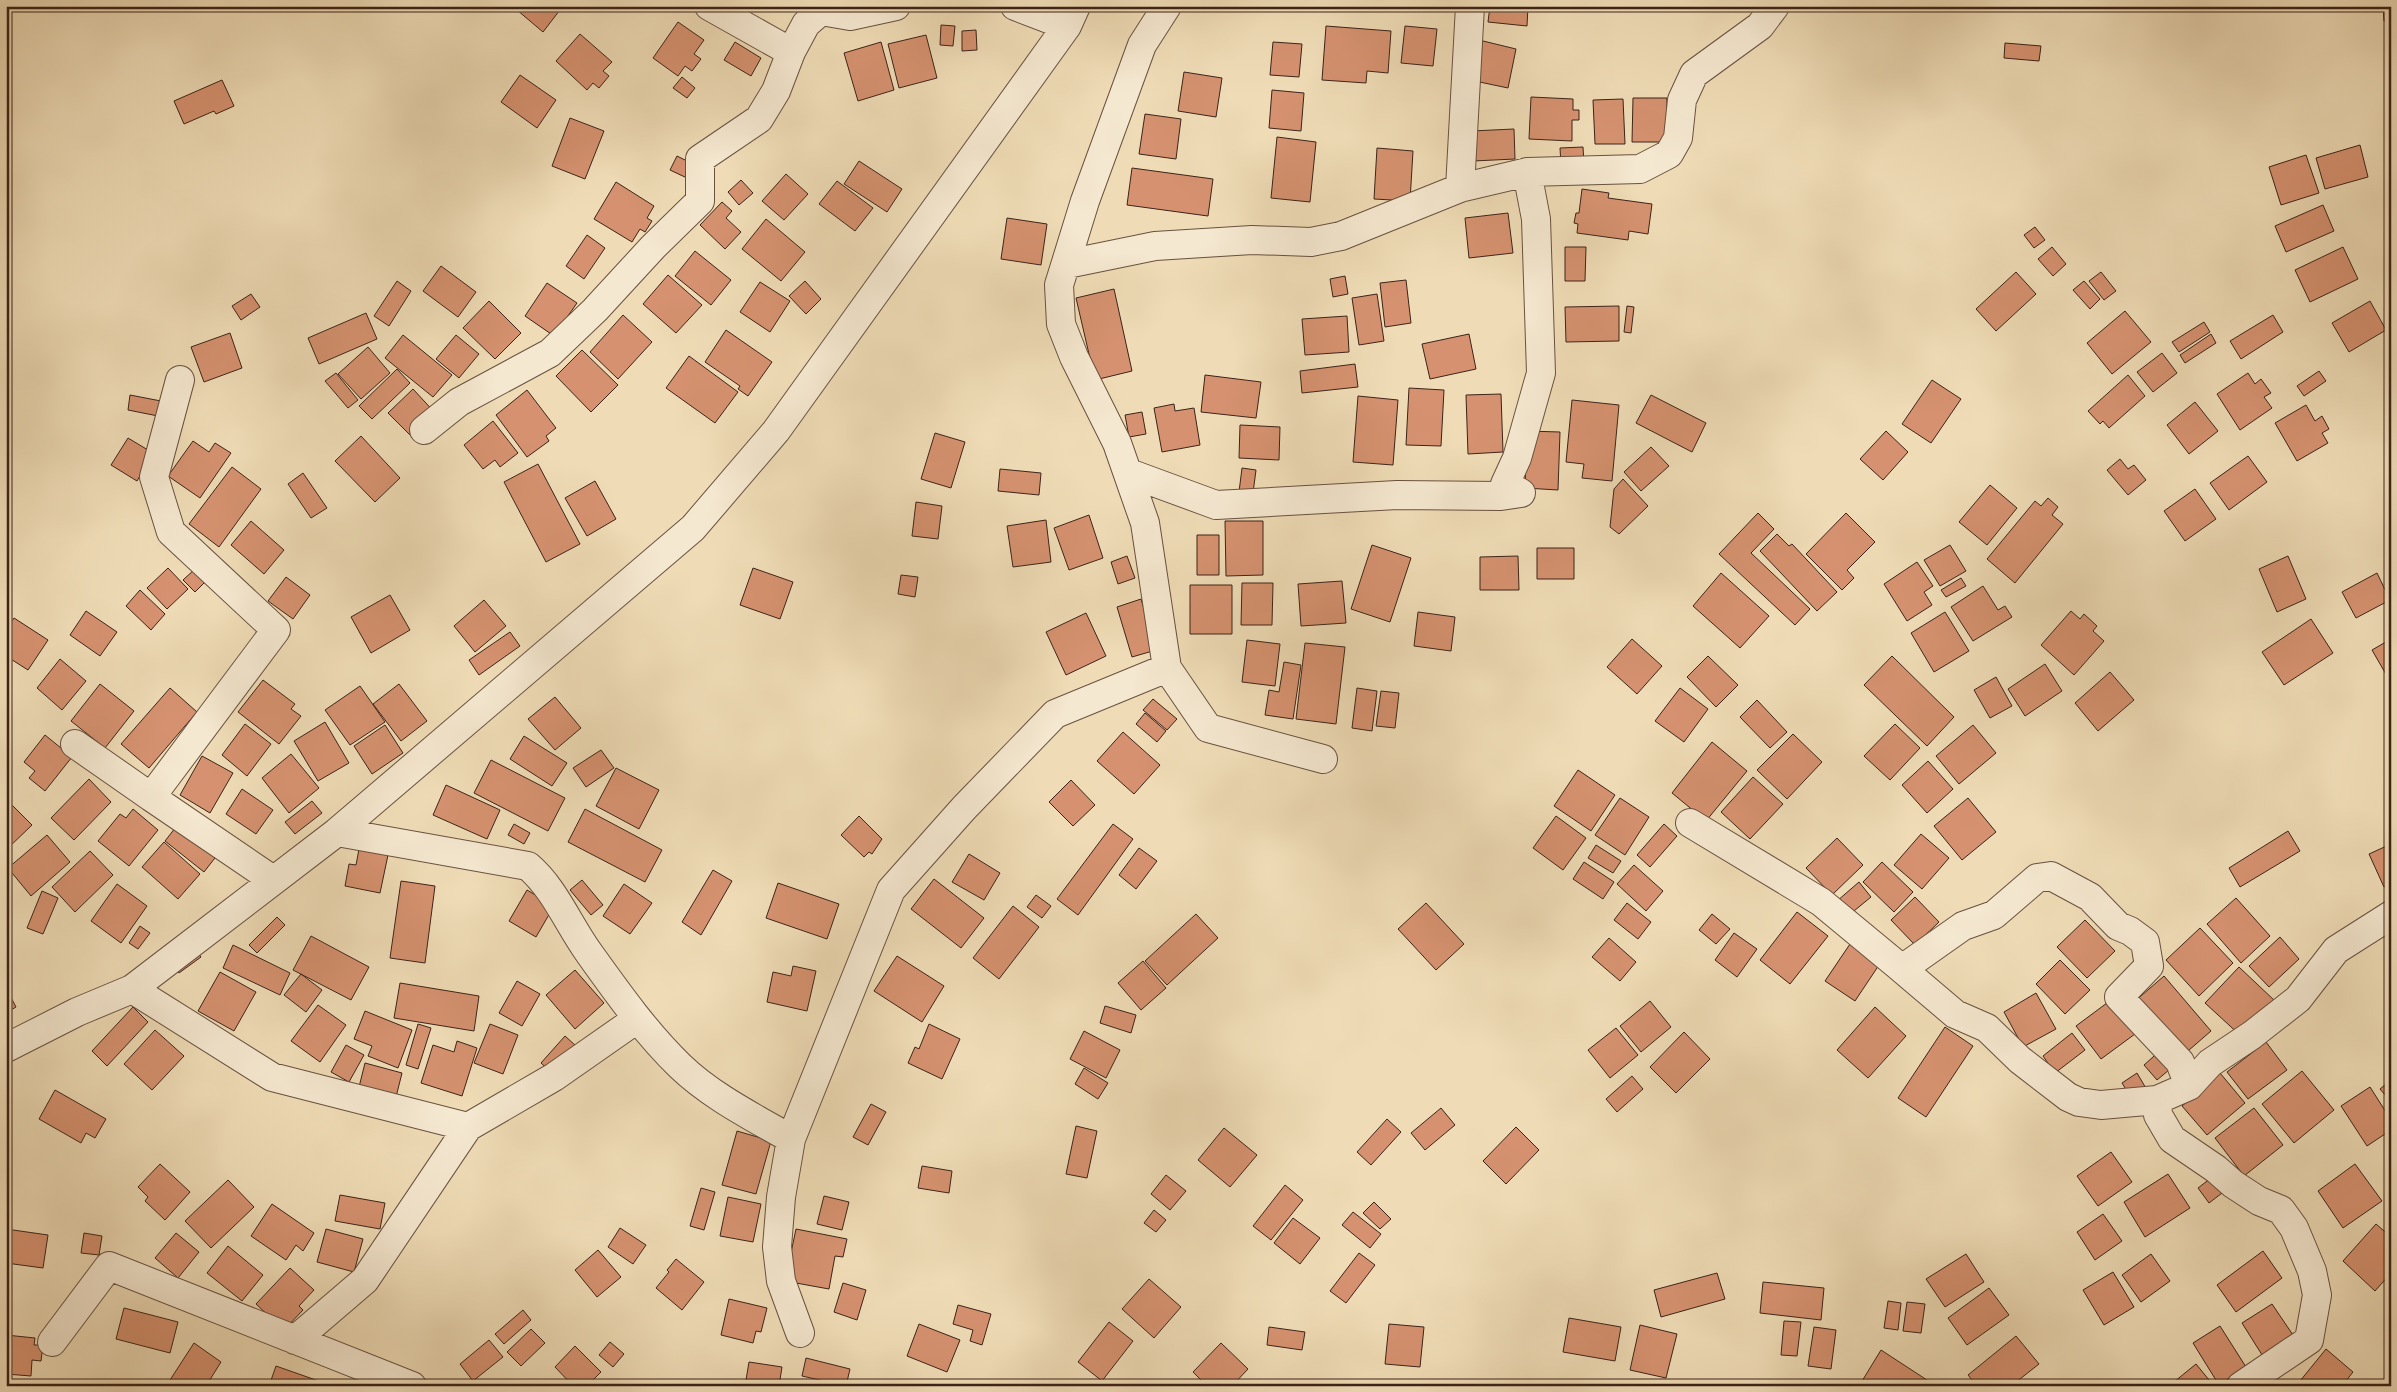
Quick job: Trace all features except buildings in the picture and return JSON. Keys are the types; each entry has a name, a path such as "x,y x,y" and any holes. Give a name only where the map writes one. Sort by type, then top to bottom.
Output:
{"street":[{"path":"709,6 791,52"},
{"path":"424,430 458,402 550,353 595,310 653,247 700,201 700,159 759,119 776,91 791,52 806,24 821,11 850,16 896,6"},
{"path":"6,1048 77,1012 132,989 337,832 693,528 776,431 1071,16 1015,6"},
{"path":"1167,6 1142,46 1085,201 1059,285 1061,324 1074,358 1117,443 1145,523 1167,668 1208,728 1323,759"},
{"path":"1460,188 1470,6"},
{"path":"1067,264 1155,246 1252,240 1311,242 1341,236 1460,188 1527,172 1640,169 1669,154 1678,138 1682,100 1694,74 1760,26 1776,6"},
{"path":"1129,473 1216,505 1397,495 1500,496 1521,493 1505,484 1517,458 1541,373 1536,220 1527,172"},
{"path":"151,797 276,630 171,532 154,478 180,380"},
{"path":"800,1332 781,1282 776,1248 781,1198 791,1139 891,890 964,808 1055,714 1167,668"},
{"path":"75,744 272,880"},
{"path":"1690,823 1821,902 1955,1014 1987,1028 2020,1060 2068,1097 2079,1102 2101,1105 2157,1100 2189,1086 2210,1063 2252,1035 2298,999 2336,950 2391,915"},
{"path":"337,832 528,866 542,878 584,945 637,1019 680,1066 733,1106 791,1139"},
{"path":"1902,969 1963,926 1994,915 2037,878 2051,876 2090,897 2118,926 2130,931 2145,942 2149,966 2119,997 2180,1062 2189,1086"},
{"path":"132,989 272,1077 468,1127"},
{"path":"294,1340 365,1280 468,1127 554,1077 637,1019"},
{"path":"2157,1100 2158,1115 2172,1139 2216,1169 2239,1188 2259,1201 2281,1210 2294,1228 2312,1271 2317,1295 2309,1340 2241,1386"},
{"path":"52,1342 109,1266 412,1386"}]}
